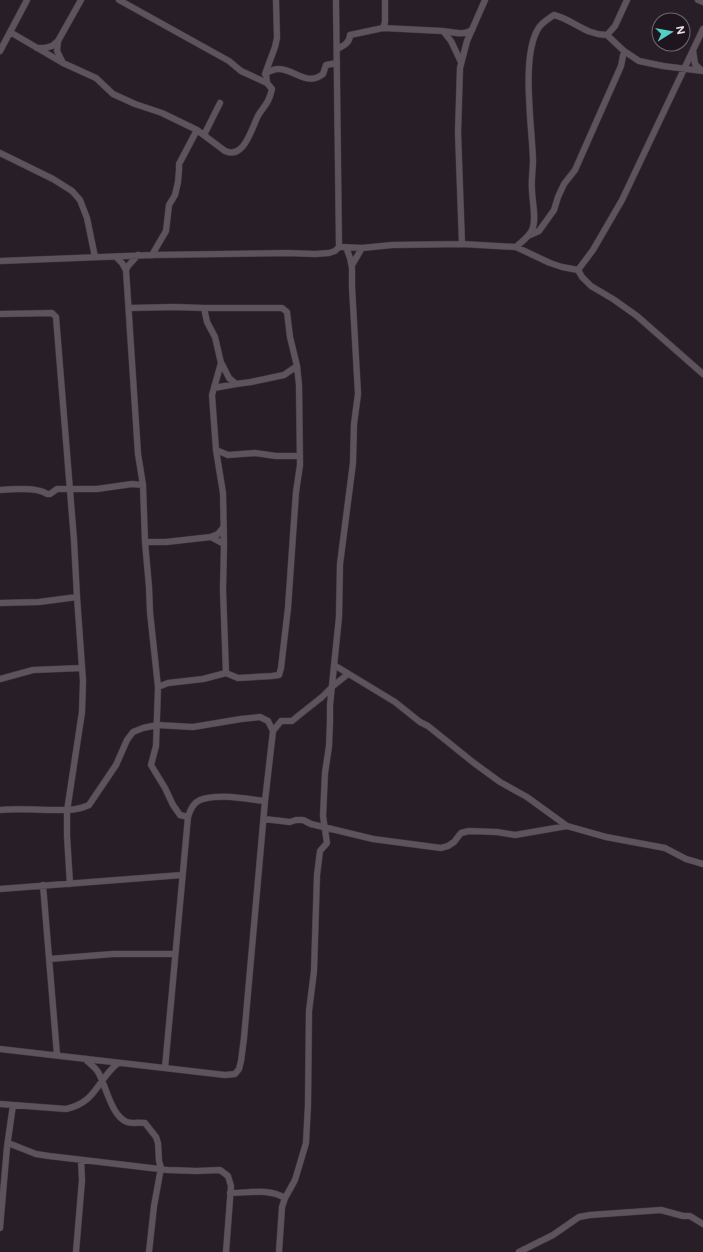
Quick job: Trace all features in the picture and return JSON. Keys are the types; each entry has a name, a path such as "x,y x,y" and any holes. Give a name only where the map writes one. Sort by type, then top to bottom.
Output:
{"street":[{"path":"0,51 27,0"},
{"path":"36,48 52,46 58,41 81,0"},
{"path":"10,32 62,63 96,78 113,94 135,104 162,113 197,130 230,153 240,149 253,130 259,114 270,99 272,89 267,84 242,71 229,61 119,0"},
{"path":"267,84 266,73 277,38 276,0"},
{"path":"279,1252 282,1207 285,1198 295,1180 306,1144 309,1011 314,971 317,875 320,851 327,843 324,827 325,773 339,617 340,564 353,463 354,424 358,394 352,266 343,247 336,0"},
{"path":"383,28 385,22 385,0"},
{"path":"462,244 458,132 459,83 461,62 472,30 485,0"},
{"path":"607,35 615,26 627,0"},
{"path":"698,0 703,2"},
{"path":"528,237 533,229 534,213 529,104 529,62 530,53 538,29 545,20 554,15 563,17 588,32 598,35 607,35 624,51 639,61 703,71"},
{"path":"337,49 346,44 350,38 350,35 383,28 443,31 461,34 472,30"},
{"path":"578,270 593,250 622,200 703,29"},
{"path":"443,31 451,42 461,62"},
{"path":"58,41 57,51 62,63"},
{"path":"693,49 695,64 703,71"},
{"path":"516,247 539,230 554,210 564,184 575,170 586,147 621,66 624,51"},
{"path":"255,77 280,69 308,79 315,79 323,74 326,65 337,63"},
{"path":"204,136 220,103"},
{"path":"152,255 166,231 169,205 175,195 178,182 180,170 178,164 197,130"},
{"path":"0,153 53,179 72,191 80,200 87,218 95,257"},
{"path":"0,261 138,255 315,254 328,253 343,247 362,248 392,245 462,244 516,247 550,263 578,270 582,277 591,286 613,298 637,316 703,374"},
{"path":"352,266 362,248"},
{"path":"126,270 138,255"},
{"path":"116,256 126,270 138,454 143,485 145,542 150,588 152,640 158,687 156,746 151,765 180,815 188,817"},
{"path":"128,308 282,308 287,312 290,337 299,380 300,465 296,492 288,608 279,674 272,676 238,678 226,673 203,679 168,684 158,687"},
{"path":"204,308 207,322 214,337 221,362 228,378 236,384"},
{"path":"0,314 52,313 56,317 74,540 82,668 82,712 67,811 70,884"},
{"path":"221,362 212,395 216,450 223,493 223,590 226,673"},
{"path":"214,388 287,374 297,366"},
{"path":"287,374 299,380"},
{"path":"216,450 228,455 255,453 276,456 300,456"},
{"path":"0,490 38,489 50,494 57,489 97,489 132,484 143,485"},
{"path":"145,542 166,542 211,537 218,534 223,528"},
{"path":"211,537 224,544"},
{"path":"0,603 39,602 77,597"},
{"path":"334,665 395,702 484,771 527,797 567,826 606,837 665,848 686,859 703,864"},
{"path":"0,679 32,670 82,668"},
{"path":"0,810 14,809 67,811 84,808 94,800 116,765 125,745 134,732 143,728 157,725 194,727 260,717 268,721 292,721 348,674"},
{"path":"268,721 273,731"},
{"path":"0,1050 235,1074 239,1069 244,1038 265,801 273,731 281,721"},
{"path":"165,1068 188,817 194,805 200,800 215,797 265,801"},
{"path":"264,819 290,822 302,820 373,839 441,848 454,842 461,833 469,831 497,832 515,835 567,826"},
{"path":"0,889 182,875"},
{"path":"43,885 57,1055"},
{"path":"49,959 112,954 175,954"},
{"path":"85,1059 97,1070 109,1099 122,1119 128,1123 145,1123 154,1132 158,1143 161,1168 154,1206 149,1252"},
{"path":"0,1104 66,1109 76,1107 95,1092 111,1068 118,1063"},
{"path":"0,1228 13,1105"},
{"path":"8,1143 36,1154 81,1160 182,1171 220,1170 228,1176 231,1186 226,1252"},
{"path":"76,1252 82,1180 81,1160"},
{"path":"149,1168 154,1172 158,1180"},
{"path":"230,1193 270,1192 285,1198"},
{"path":"519,1252 553,1235 579,1217 590,1215 661,1210 682,1216 690,1216 703,1224"}]}
